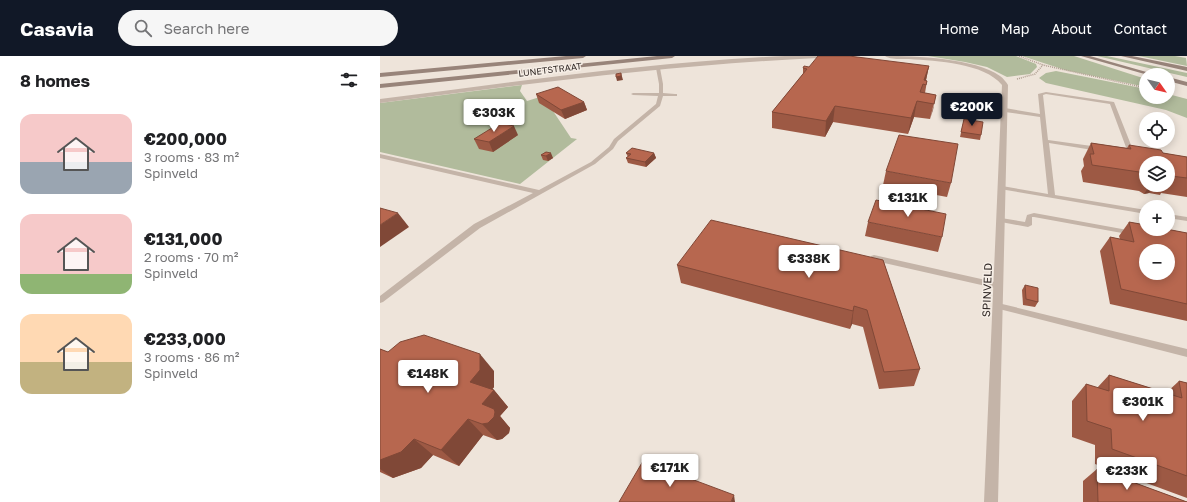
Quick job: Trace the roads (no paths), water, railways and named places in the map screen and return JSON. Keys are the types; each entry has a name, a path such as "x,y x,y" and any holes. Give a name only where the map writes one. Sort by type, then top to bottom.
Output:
{"main road":[{"name":"LUNETSTRAAT","path":"380,75 583,56"},
{"name":"LUNETSTRAAT","path":"380,86 672,56"},
{"path":"1084,56 1139,71"},
{"path":"1124,56 1187,69"},
{"path":"1175,81 1187,84"}],"street":[{"name":"LUNETSTRAAT","path":"380,101 550,79 709,62 818,56"},
{"name":"SPINVELD","path":"888,56 972,66 988,71 1003,80 1006,88 991,502"}],"lane":[{"path":"380,300 476,226 593,163 611,148 616,140 656,106 661,93 661,82 658,68"},
{"path":"632,94 661,93 675,95"},
{"path":"1052,196 1040,94 1042,93 1112,103 1130,150 1129,152 1118,152"},
{"path":"1005,110 1042,116"},
{"path":"1046,141 1104,150"},
{"path":"380,156 539,192"},
{"path":"1002,188 1139,211"},
{"path":"1001,220 1027,225 1029,216 1034,215 1139,235"},
{"path":"1175,217 1187,220"},
{"path":"865,256 999,286"},
{"path":"998,306 1187,353"}]}
